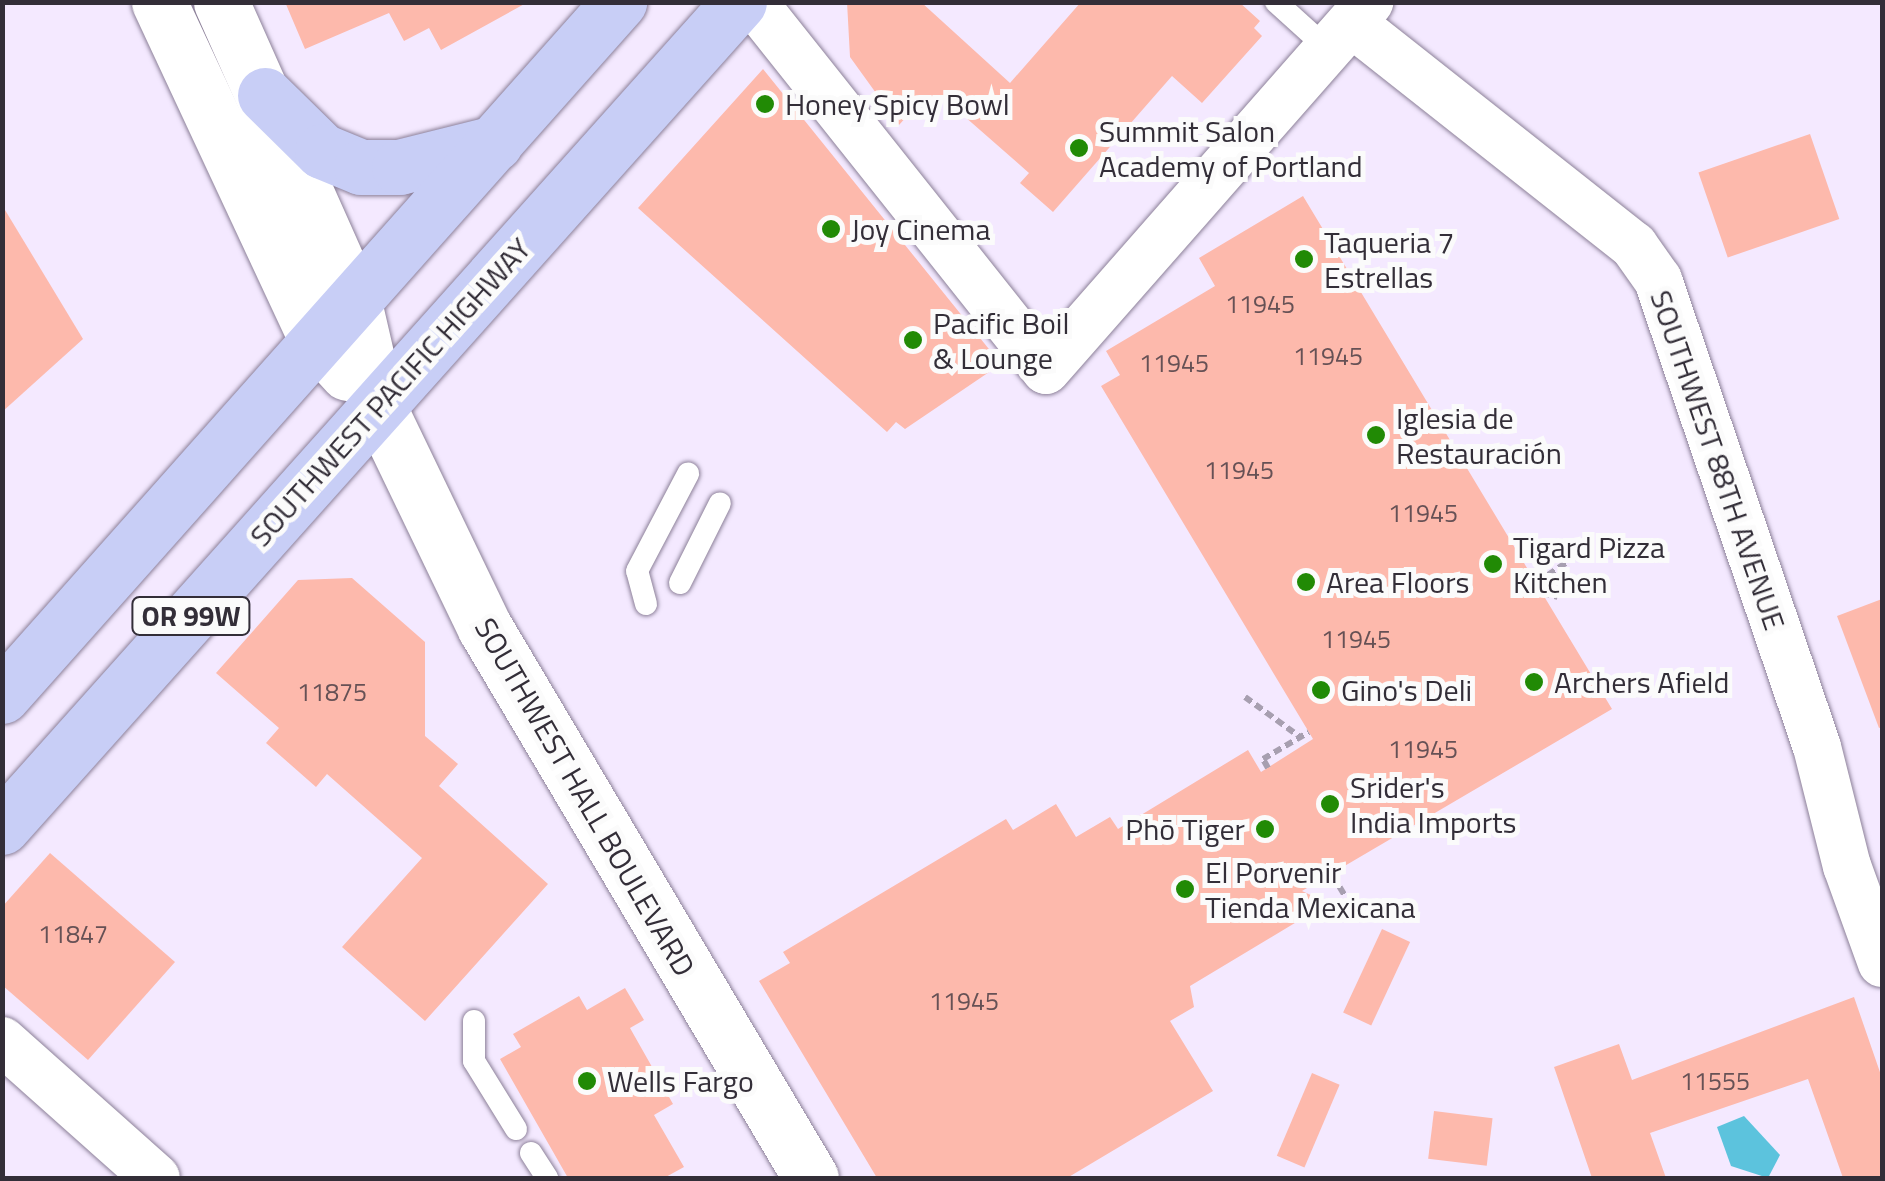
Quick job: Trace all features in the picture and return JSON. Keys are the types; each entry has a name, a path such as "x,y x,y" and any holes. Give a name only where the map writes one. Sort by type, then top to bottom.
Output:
{"highway":[{"name":"OR 99W","path":"2,696 619,2"},
{"name":"SOUTHWEST PACIFIC HIGHWAY","path":"2,827 739,2"},
{"path":"265,94 322,152 361,167 399,167 495,143"}],"main road":[{"name":"SOUTHWEST HALL BOULEVARD","path":"159,2 316,339 378,406"},
{"name":"SOUTHWEST HALL BOULEVARD","path":"220,2 265,94 353,298 378,406 485,628 811,1178"}],"street":[{"path":"753,2 1046,370 1350,25"},
{"name":"SOUTHWEST 88TH AVENUE","path":"1350,25 1634,246 1658,280 1817,747 1847,866 1882,963"},
{"path":"2,1040 156,1178"}],"lane":[{"path":"1276,2 1350,25"},
{"path":"646,604 637,572 688,474"},
{"path":"680,583 720,503"},
{"path":"474,1021 474,1061 516,1129"},
{"path":"531,1153 546,1178"}],"path":[{"path":"1542,593 1558,597 1561,584 1548,575 1575,557"},
{"path":"1245,697 1300,738"},
{"path":"1268,768 1263,760 1309,732"},
{"path":"1333,876 1349,904"}],"water":[{"path":"1744,1116 1780,1155 1768,1178 1731,1166 1717,1127"}],"building":[{"path":"285,2 528,2 441,50 429,28 404,41 389,13 305,49"},
{"path":"847,2 921,2 1010,83 1081,2 1239,2 1260,21 1254,28 1262,36 1202,103 1172,76 1053,212 1020,183 1029,173 940,95 932,103 925,96 899,125 850,57"},
{"path":"763,69 1001,364 905,429 896,422 887,432 638,208"},
{"path":"1810,134 1839,219 1728,258 1698,172"},
{"path":"1303,196 1612,709 1302,891 1328,903 1190,986 1194,1007 1170,1021 1213,1091 1067,1178 877,1178 759,981 790,963 783,952 1006,819 1013,830 1056,804 1076,837 1110,817 1118,829 1248,750 1261,772 1313,739 1101,386 1120,375 1106,351 1215,286 1199,258"},
{"path":"2,205 83,339 2,412"},
{"path":"352,578 425,642 425,736 458,764 439,786 548,884 425,1021 342,947 422,858 327,774 316,787 266,743 279,728 216,673 298,580"},
{"path":"1882,599 1882,727 1879,728 1837,616"},
{"path":"50,853 175,962 88,1060 2,985 2,907"},
{"path":"1382,929 1410,942 1371,1025 1343,1012"},
{"name":"Wells Fargo","path":"625,988 644,1020 630,1028 673,1104 654,1115 684,1167 664,1178 568,1178 500,1059 521,1047 513,1034 579,996 587,1010"},
{"path":"1854,997 1882,1078 1882,1178 1843,1178 1808,1079 1650,1133 1666,1178 1592,1178 1554,1067 1619,1044 1632,1080"},
{"path":"1312,1073 1340,1085 1304,1168 1277,1156"},
{"path":"1434,1111 1493,1118 1487,1166 1428,1159"}],"place":[{"name":"Honey Spicy Bowl","path":"765,104"},
{"name":"Summit Salon Academy of Portland","path":"1079,148"},
{"name":"Joy Cinema","path":"831,229"},
{"name":"Taqueria 7 Estrellas","path":"1304,259"},
{"name":"Pacific Boil & Lounge","path":"913,340"},
{"name":"Iglesia de Restauración","path":"1376,435"},
{"name":"Tigard Pizza Kitchen","path":"1493,564"},
{"name":"Area Floors","path":"1306,582"},
{"name":"Archers Afield","path":"1534,682"},
{"name":"Gino's Deli","path":"1321,690"},
{"name":"Srider's India Imports","path":"1330,804"},
{"name":"Phō Tiger","path":"1265,829"},
{"name":"El Porvenir Tienda Mexicana","path":"1185,889"},
{"name":"Wells Fargo","path":"587,1081"}]}
